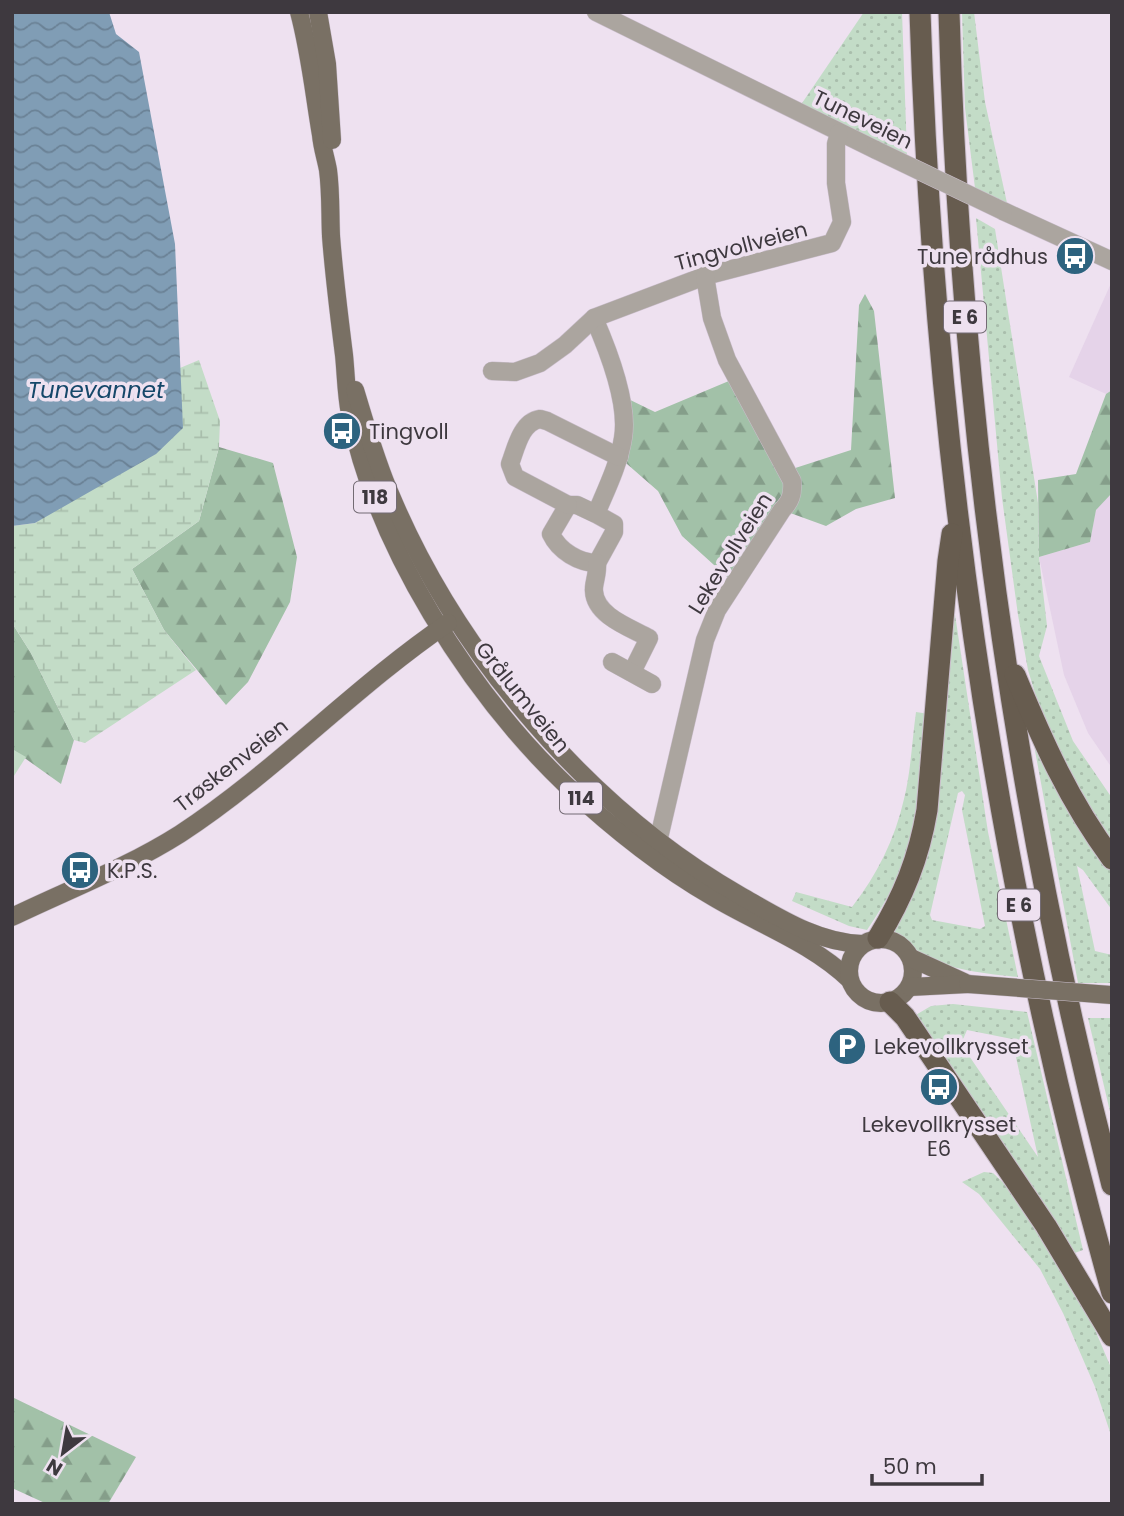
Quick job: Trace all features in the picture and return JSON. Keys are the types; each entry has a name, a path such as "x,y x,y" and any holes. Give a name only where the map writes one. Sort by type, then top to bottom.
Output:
{"highway":[{"name":"E 6","path":"920,12 933,267 956,511 984,708 1013,873 1047,1038 1112,1293"},
{"name":"E 6","path":"948,12 955,178 965,319 1003,646 1056,946 1112,1185"},
{"name":"E 6","path":"870,941 907,885 924,831 936,720 948,561 956,511"},
{"name":"E 6","path":"1003,646 1060,777 1112,859"},
{"path":"890,1002 905,1017 1028,1199 1112,1336"}],"main road":[{"name":"Grålumveien","path":"299,12 311,65 328,171 337,310 350,415 376,501 418,592 477,682 519,736 565,784 632,844 664,867 804,946 836,966 850,980"},
{"name":"Grålumveien","path":"318,12 327,64 331,112 332,139 328,171"},
{"name":"Grålumveien","path":"344,354 391,496 422,561 497,676 563,756 658,842 710,878 802,928 831,940 870,941"},
{"name":"Trøskenveien","path":"12,916 130,862 181,833 245,786 457,617"},
{"name":"114","path":"870,941 890,939 900,944 911,958 968,984"},
{"path":"850,980 850,960 870,941"},
{"path":"890,1002 901,996 909,987 913,978 911,958"},
{"name":"114","path":"850,980 861,997 880,1003 890,1002"},
{"name":"114","path":"909,987 968,984 1112,995"}],"street":[{"name":"Tuneveien","path":"596,12 839,133 1112,261"},
{"name":"Tingvollveien","path":"492,371 515,372 540,363 565,345 594,318 705,276 832,243 842,222 836,183 836,144 839,133"},
{"name":"Lekevollveien","path":"664,867 658,842 705,640 717,610 789,503 793,491 792,481 727,360 712,318 705,276"},
{"path":"594,318 611,356 620,395 624,435 619,457 596,514"},
{"path":"619,457 540,419 529,424 519,438 510,464 515,477 568,505 578,505 614,524 614,533 597,563 598,577 594,592 600,607 610,618 649,638 632,672"},
{"path":"568,505 551,534 557,547 586,563 597,563"},
{"path":"612,662 652,684"}],"shaded area":[{"path":"1112,281 1112,390 1106,394 1069,377"},
{"path":"1112,493 1112,768 1088,733 1064,675 1039,557 1090,542 1096,509"}],"green space":[{"path":"864,12 902,12 907,154 876,150 796,112"},
{"path":"962,12 974,12 985,102 1007,203 975,188 965,108"},
{"path":"976,218 995,229 1038,503 1039,557 1047,626 1039,656 1073,741 1112,798 1112,846 1092,818 1044,723 1028,670 1002,498"},
{"path":"865,294 874,311 895,498 856,509 826,526 782,510 735,584 682,536 658,491 619,457 620,395 655,412 736,378 786,471 851,450 859,305"},
{"path":"199,360 220,421 219,447 199,521 132,569 164,630 196,670 85,743 74,740 31,653 12,623 12,526 35,523 182,428 180,368"},
{"path":"1112,390 1112,493 1096,510 1090,542 1039,557 1038,480 1076,474 1106,394"},
{"path":"219,447 273,463 297,557 290,602 248,682 226,705 164,630 132,569 199,521"},
{"path":"954,608 988,832 1018,977 942,964 930,959 894,933 914,891 928,844","holes":["962,791 965,795 962,810 985,926 980,929 932,920 930,915 958,793"]},
{"path":"12,623 31,653 74,740 61,784 12,749"},
{"path":"916,712 929,714 914,827 897,877 867,930 849,926 792,901 796,892 852,907 869,882 884,856 900,814 908,778"},
{"path":"1031,729 1112,869 1112,910 1083,870 1077,866 1095,951 1112,955 1112,983 1078,983"},
{"path":"12,749 26,757 12,779"},
{"path":"953,1004 1027,1012 1083,1250 1072,1254 914,1016 931,1006","holes":["967,1030 1012,1039 1038,1157 961,1044"]},
{"path":"1088,1018 1112,1018 1112,1120"},
{"path":"984,1172 993,1173 1014,1193 1085,1306 1112,1370 1112,1438 1095,1387 1063,1313 1040,1269 979,1194 962,1182"},
{"path":"12,1397 136,1457 108,1504 47,1504 12,1488"}],"water":[{"name":"Tunevannet","path":"12,12 109,12 116,34 139,52 175,244 183,428 156,454 35,523 12,526"}],"place":[{"name":"Tune rådhus","path":"1075,256"},
{"name":"Tingvoll","path":"342,431"},
{"name":"K.P.S.","path":"80,870"},
{"name":"Lekevollkrysset","path":"847,1046"},
{"name":"Lekevollkrysset E6","path":"939,1087"}]}
